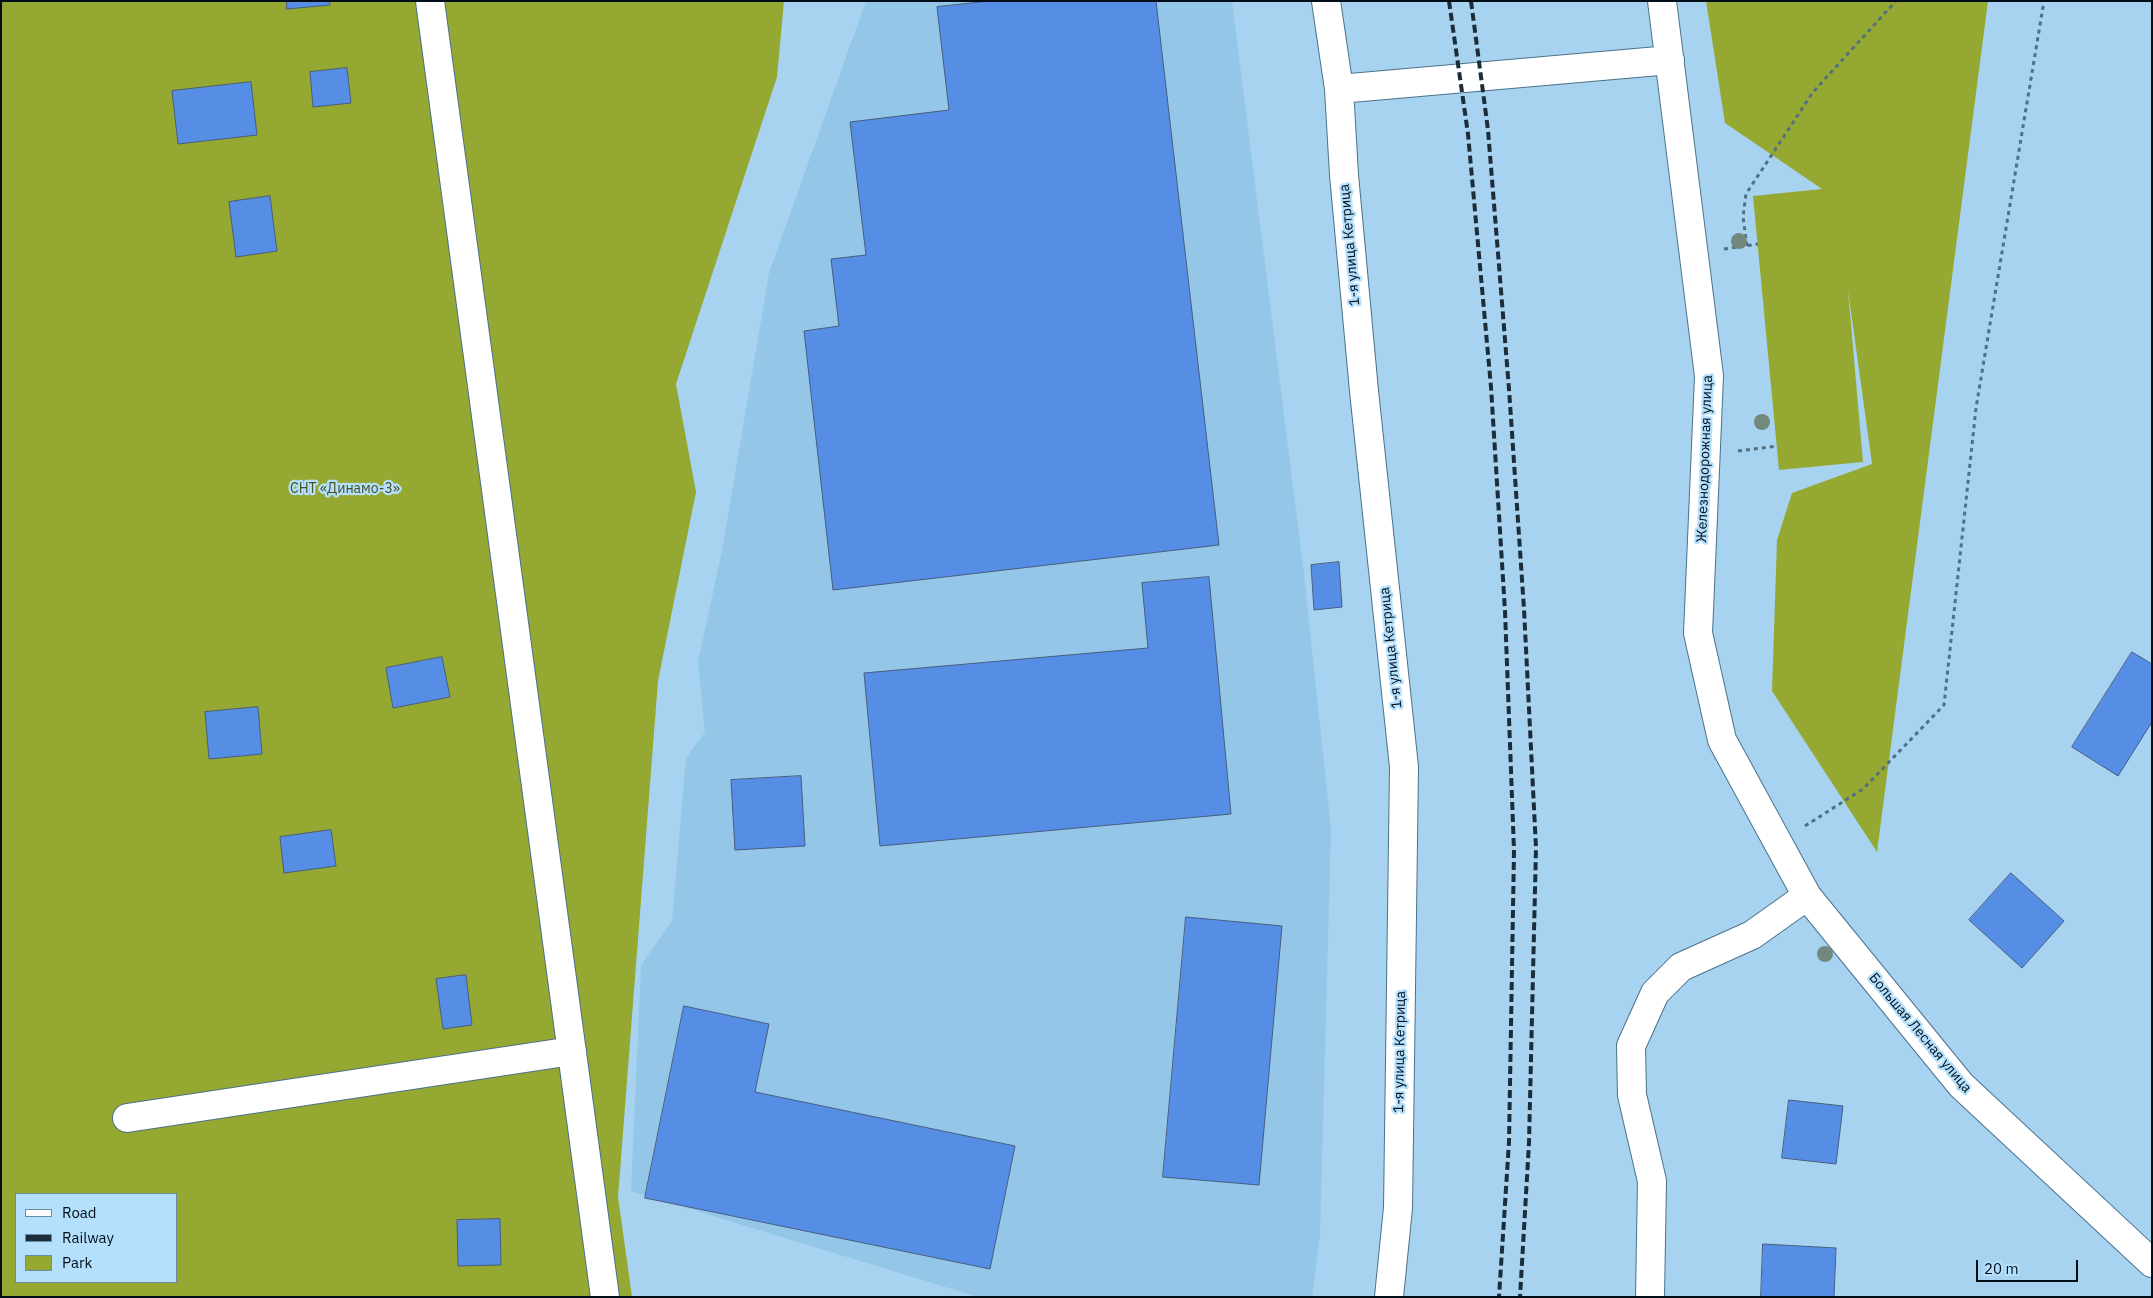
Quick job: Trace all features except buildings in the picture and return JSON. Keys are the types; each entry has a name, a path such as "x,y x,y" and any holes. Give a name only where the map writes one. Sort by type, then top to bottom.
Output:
{"street":[{"path":"430,1 605,1297"},
{"name":"1-я улица Кетрица","path":"1326,1 1339,89 1344,175 1364,391 1404,767 1398,1208 1389,1297"},
{"name":"Железнодорожная улица","path":"1662,1 1709,376 1698,633 1722,740 1777,844"},
{"path":"1339,89 1670,60"},
{"name":"Большая Лесная улица","path":"1777,844 1807,896 1961,1085 2152,1263"},
{"path":"1650,1297 1652,1181 1632,1095 1632,1046 1655,993 1681,967 1752,935 1807,896"},
{"path":"127,1118 572,1052"}],"path":[{"path":"1747,246 1744,217 1746,194 1813,92 1896,1"},
{"path":"1777,844 1863,789 1944,705 1976,408 2044,1"},
{"path":"1718,250 1758,244"},
{"path":"1730,452 1777,446"}],"shaded area":[{"path":"866,1 1232,1 1304,574 1331,829 1320,1235 1312,1297 978,1297 631,1191 641,965 672,921 686,758 705,732 698,662 723,546 769,273"}],"green space":[{"name":"СНТ «Динамо-3»","path":"1,1 784,1 777,77 676,384 696,492 658,681 618,1197 632,1297 1,1297"},
{"path":"1706,1 1988,1 1877,852 1772,691 1777,540 1792,493 1872,464 1848,290 1863,462 1779,470 1753,196 1822,189 1725,123"}],"railway":[{"path":"1449,1 1468,134 1491,387 1505,611 1514,851 1509,1142 1499,1297"},
{"path":"1471,1 1488,130 1509,389 1524,609 1536,848 1529,1143 1520,1297"}]}
